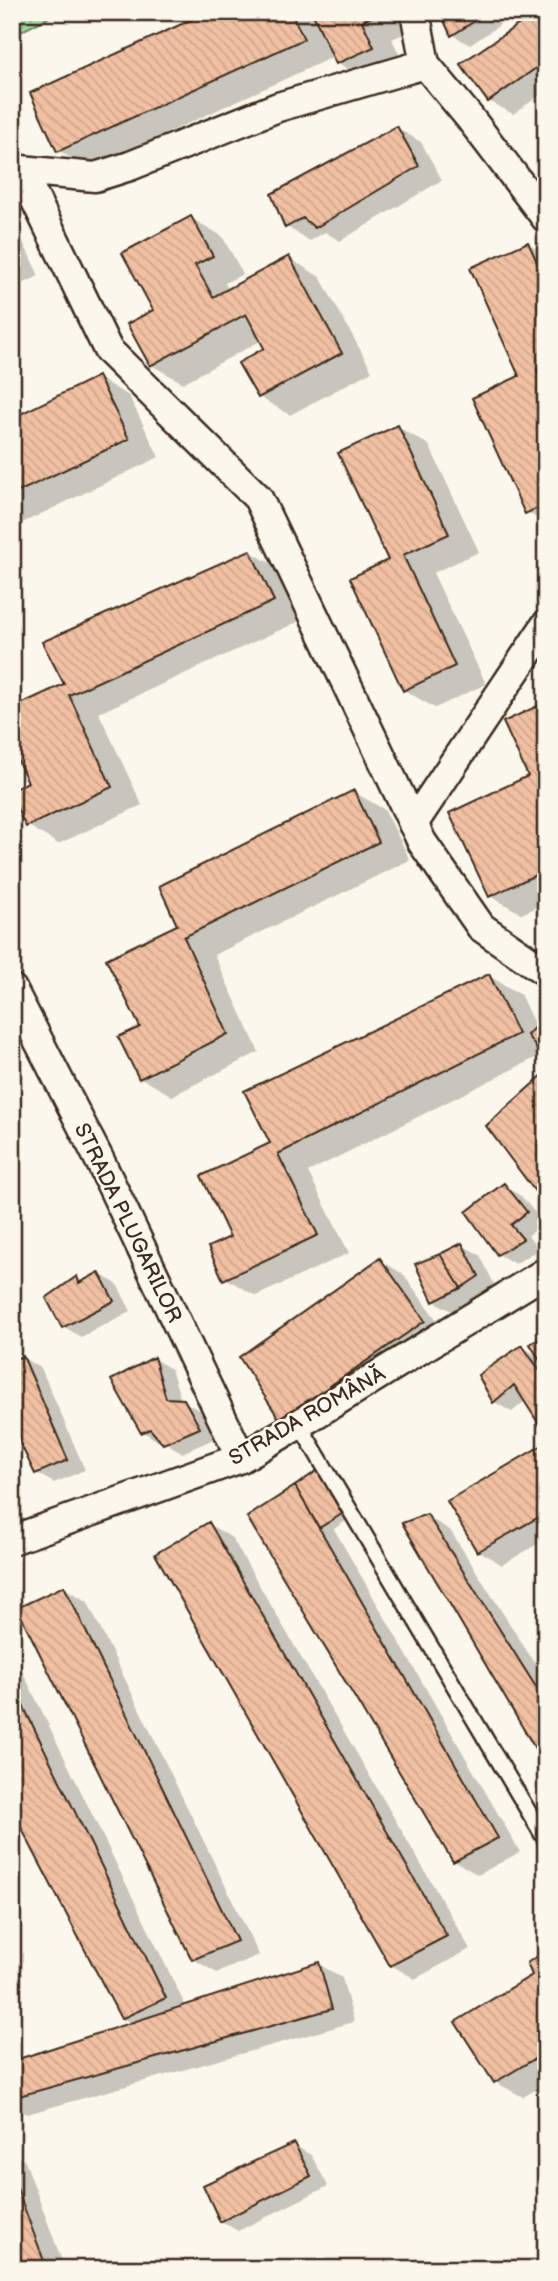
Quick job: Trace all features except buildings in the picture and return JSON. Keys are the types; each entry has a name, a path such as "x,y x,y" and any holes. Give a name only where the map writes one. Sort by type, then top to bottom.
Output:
{"street":[{"path":"415,12 425,64 546,218"},
{"path":"17,168 94,177 130,166 278,107 425,64"},
{"path":"17,168 108,350 258,498 422,842 481,927 546,972"},
{"path":"413,824 546,625"},
{"name":"STRADA PLUGARILOR","path":"12,989 100,1161 241,1458"},
{"name":"STRADA ROMÂNĂ","path":"12,1541 241,1458 546,1272"}],"lane":[{"path":"299,1424 546,1841"}],"green space":[{"path":"12,12 59,12 12,36"}]}
